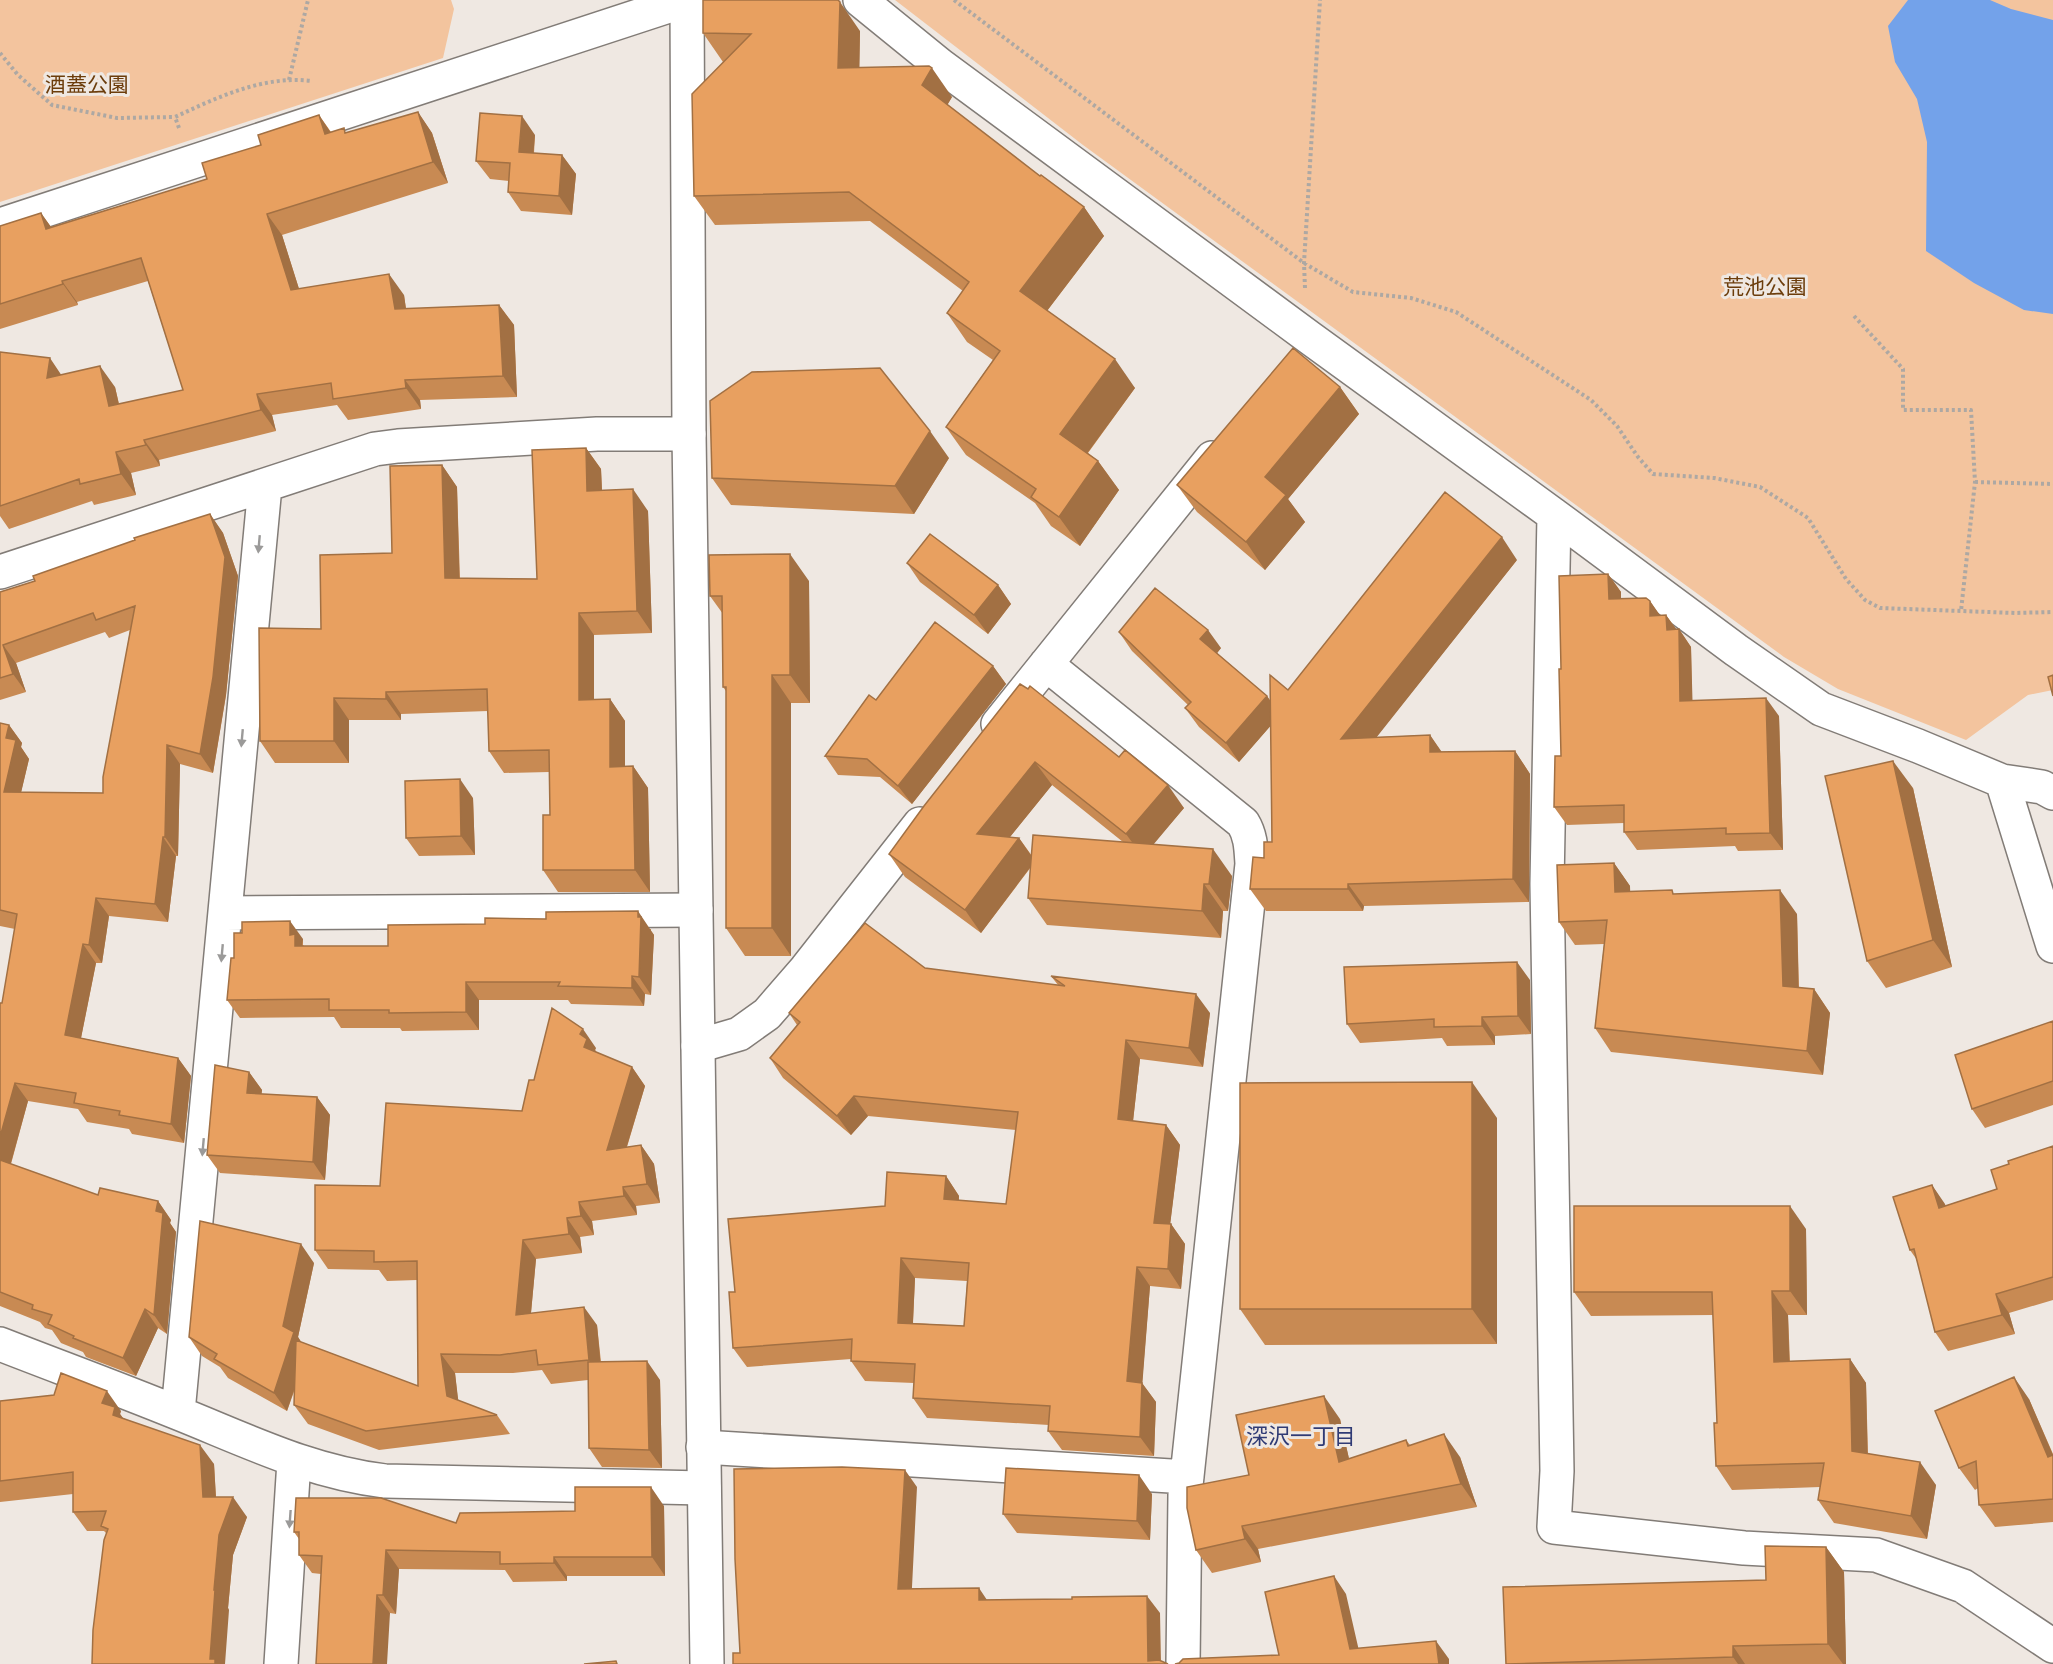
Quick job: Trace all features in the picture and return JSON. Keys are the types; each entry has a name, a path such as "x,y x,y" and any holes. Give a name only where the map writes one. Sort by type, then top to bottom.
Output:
{"street":[{"path":"0,225 687,0 689,434 707,1664"},
{"path":"860,0 1302,347 1554,515 1821,710 1918,746 2002,781 2042,787 2053,793"},
{"path":"980,747 1234,431"},
{"path":"0,572 375,450 399,446 597,434 689,434"},
{"path":"178,1412 265,486"},
{"path":"1554,515 1547,884 1557,1471 1554,1527 1744,1548 1876,1556 1964,1586 2053,1646"},
{"path":"1046,664 1243,823 1251,846 1252,864 1185,1495 1183,1664"},
{"path":"2002,781 2053,946"},
{"path":"699,1046 740,1034 767,1014 813,960 937,803"},
{"path":"225,914 696,910"},
{"path":"0,1344 178,1412 294,1461 353,1477 385,1480 704,1488"},
{"path":"703,1447 1187,1477"},
{"path":"281,1664 294,1461"}],"path":[{"path":"289,80 308,0"},
{"path":"954,0 1304,263 1353,292 1411,298 1456,312 1591,400 1617,426 1653,474 1714,478 1760,487 1809,518 1846,579 1865,600 1880,608 2015,613 2053,612"},
{"path":"1306,294 1304,263 1320,0"},
{"path":"0,52 18,75 52,105 117,118 176,117"},
{"path":"1854,316 1903,369 1904,410 1971,410 1975,482 1961,611"},
{"path":"1975,482 2053,484"}],"green space":[{"name":"酒蓋公園","path":"0,0 451,0 454,9 443,58 0,202"},
{"name":"荒池公園","path":"895,0 2053,0 2053,690 2028,695 1966,740 1838,689 1784,657 1083,145"}],"water":[{"path":"1908,0 1990,0 2011,9 2053,20 2053,314 2024,310 1974,283 1926,251 1927,142 1917,99 1895,62 1888,26"}],"building":[{"path":"703,0 838,0 840,2 838,68 929,66 932,68 922,85 1084,207 1020,291 1115,359 1060,434 1098,461 1059,517 1031,497 1036,489 946,427 1000,351 947,313 969,282 849,192 694,196 692,94 751,34 703,33"},
{"path":"418,112 433,162 267,214 291,290 389,274 395,309 499,305 503,376 405,380 406,388 333,399 331,383 257,394 261,410 144,440 146,445 116,452 121,474 80,484 79,479 0,506 0,352 50,358 47,378 100,366 109,406 183,390 141,258 62,281 63,284 0,304 0,226 41,213 46,229 207,179 202,163 261,145 258,135 319,115 325,134 344,128 345,133"},
{"path":"480,113 522,116 519,152 562,155 559,196 508,192 510,163 476,161"},
{"path":"1293,348 1340,387 1265,477 1286,495 1246,542 1177,485"},
{"path":"880,368 930,431 895,486 712,478 710,401 752,372"},
{"path":"586,448 587,491 633,489 637,611 579,613 579,700 610,699 610,767 633,766 635,870 543,870 543,815 550,815 549,750 489,751 487,689 386,692 386,699 334,698 334,741 260,741 259,628 321,629 320,555 392,553 390,466 442,465 445,578 537,579 532,450"},
{"path":"1445,492 1502,537 1341,739 1430,735 1430,752 1515,751 1513,879 1348,884 1348,889 1250,889 1253,857 1264,858 1264,842 1272,842 1270,675 1288,690"},
{"path":"210,514 225,557 213,677 200,754 167,745 165,837 163,837 155,904 96,898 89,945 83,944 65,1035 178,1058 171,1124 119,1115 120,1111 74,1103 76,1093 15,1083 0,1137 0,1003 2,1003 17,914 0,910 0,723 9,725 6,738 16,740 4,792 103,793 103,777 135,606 96,620 93,613 3,645 13,674 0,678 0,592 35,581 33,576 135,540 134,538"},
{"path":"930,534 998,585 974,615 907,563"},
{"path":"790,554 790,675 772,675 772,928 726,928 726,687 723,687 722,596 710,596 709,555"},
{"path":"1608,574 1609,599 1646,598 1650,601 1650,616 1666,615 1667,630 1679,629 1680,701 1766,698 1770,833 1726,834 1726,828 1624,832 1624,805 1554,807 1555,756 1561,756 1559,576"},
{"path":"1155,588 1208,630 1200,639 1267,696 1226,743 1185,708 1191,702 1119,632"},
{"path":"935,622 993,666 898,786 867,759 825,756 869,695 876,700"},
{"path":"2053,675 2053,696 2048,677"},
{"path":"1020,684 1028,689 1030,686 1119,757 1125,750 1168,785 1126,834 1035,762 977,834 1019,838 965,910 889,854"},
{"path":"1893,761 1933,940 1867,961 1825,776"},
{"path":"460,779 461,836 406,838 405,781"},
{"path":"1033,835 1213,849 1209,884 1204,884 1202,911 1028,898"},
{"path":"1614,863 1615,892 1672,890 1673,894 1780,890 1783,986 1814,989 1807,1051 1595,1028 1607,920 1559,922 1557,865"},
{"path":"638,911 638,917 641,917 639,977 632,976 632,988 558,986 560,982 466,982 466,1012 389,1013 389,1010 329,1010 329,999 227,1000 231,958 234,958 234,933 242,933 242,922 290,921 290,935 295,934 295,946 388,946 388,925 485,924 485,918 546,919 546,912"},
{"path":"865,923 925,968 1065,986 1051,976 1196,994 1189,1048 1126,1040 1118,1119 1166,1125 1154,1223 1171,1224 1168,1269 1137,1267 1127,1381 1142,1383 1140,1437 1048,1431 1050,1406 913,1398 915,1364 851,1361 852,1339 733,1348 729,1292 735,1292 728,1219 885,1206 887,1172 946,1176 944,1199 1006,1204 1018,1112 854,1096 837,1116 770,1058 800,1022 789,1013","holes":["901,1258 969,1263 964,1326 898,1323"]},
{"path":"1517,962 1518,1016 1482,1017 1482,1026 1434,1027 1434,1019 1347,1024 1344,967"},
{"path":"552,1008 583,1029 580,1034 587,1039 584,1047 632,1067 607,1150 641,1145 647,1184 623,1187 624,1196 579,1202 581,1216 567,1218 569,1234 523,1240 516,1315 584,1307 589,1360 538,1365 536,1350 500,1355 441,1354 447,1396 497,1415 366,1431 294,1405 296,1340 418,1386 417,1261 374,1262 374,1251 315,1250 315,1185 380,1186 386,1103 522,1111 529,1080 534,1080"},
{"path":"2053,1021 2053,1081 1972,1109 1955,1055"},
{"path":"215,1065 249,1072 247,1093 317,1097 313,1162 207,1155"},
{"path":"1472,1082 1472,1309 1240,1309 1240,1083"},
{"path":"2053,1146 2053,1277 1996,1294 2002,1315 1935,1332 1914,1249 1910,1250 1893,1197 1932,1185 1939,1208 1997,1189 1991,1170 2009,1164 2008,1161"},
{"path":"0,1160 98,1195 100,1188 158,1201 156,1211 163,1213 154,1315 145,1309 123,1358 73,1338 74,1336 48,1324 52,1315 32,1309 33,1305 0,1292"},
{"path":"1574,1206 1790,1206 1790,1291 1772,1291 1774,1362 1850,1359 1852,1451 1920,1462 1911,1516 1818,1500 1824,1463 1716,1466 1714,1423 1717,1423 1712,1292 1574,1292"},
{"path":"200,1221 301,1244 283,1326 294,1332 274,1393 214,1359 217,1354 189,1337"},
{"path":"647,1361 649,1450 589,1448 588,1362"},
{"path":"61,1373 107,1391 102,1403 115,1407 113,1415 200,1445 203,1497 233,1497 219,1535 210,1659 215,1659 215,1664 92,1664 93,1630 104,1540 108,1529 101,1526 106,1511 73,1512 73,1472 0,1481 0,1401 54,1395"},
{"path":"2014,1377 2048,1457 2053,1455 2053,1499 1979,1505 1976,1461 1959,1468 1935,1411"},
{"path":"1324,1396 1339,1462 1406,1440 1408,1446 1444,1434 1461,1484 1242,1526 1245,1539 1196,1550 1187,1508 1187,1487 1249,1475 1236,1415"},
{"path":"842,1467 905,1470 898,1589 979,1588 979,1600 1147,1596 1148,1661 1159,1660 1168,1664 733,1664 733,1653 740,1653 735,1559 734,1469"},
{"path":"1006,1468 1139,1475 1137,1521 1003,1514"},
{"path":"575,1487 651,1487 652,1557 554,1557 554,1563 500,1564 500,1552 386,1550 383,1595 377,1595 373,1664 316,1664 322,1556 299,1555 299,1532 294,1532 296,1498 381,1498 456,1523 460,1513 575,1511"},
{"path":"1765,1546 1826,1547 1828,1644 1733,1646 1733,1657 1506,1664 1503,1587 1766,1580"},
{"path":"1334,1576 1350,1649 1436,1641 1439,1664 1175,1664 1183,1659 1279,1655 1265,1592"},
{"path":"616,1661 617,1664 584,1664"}],"district":[{"name":"深沢一丁目","path":"1301,1436"}]}
